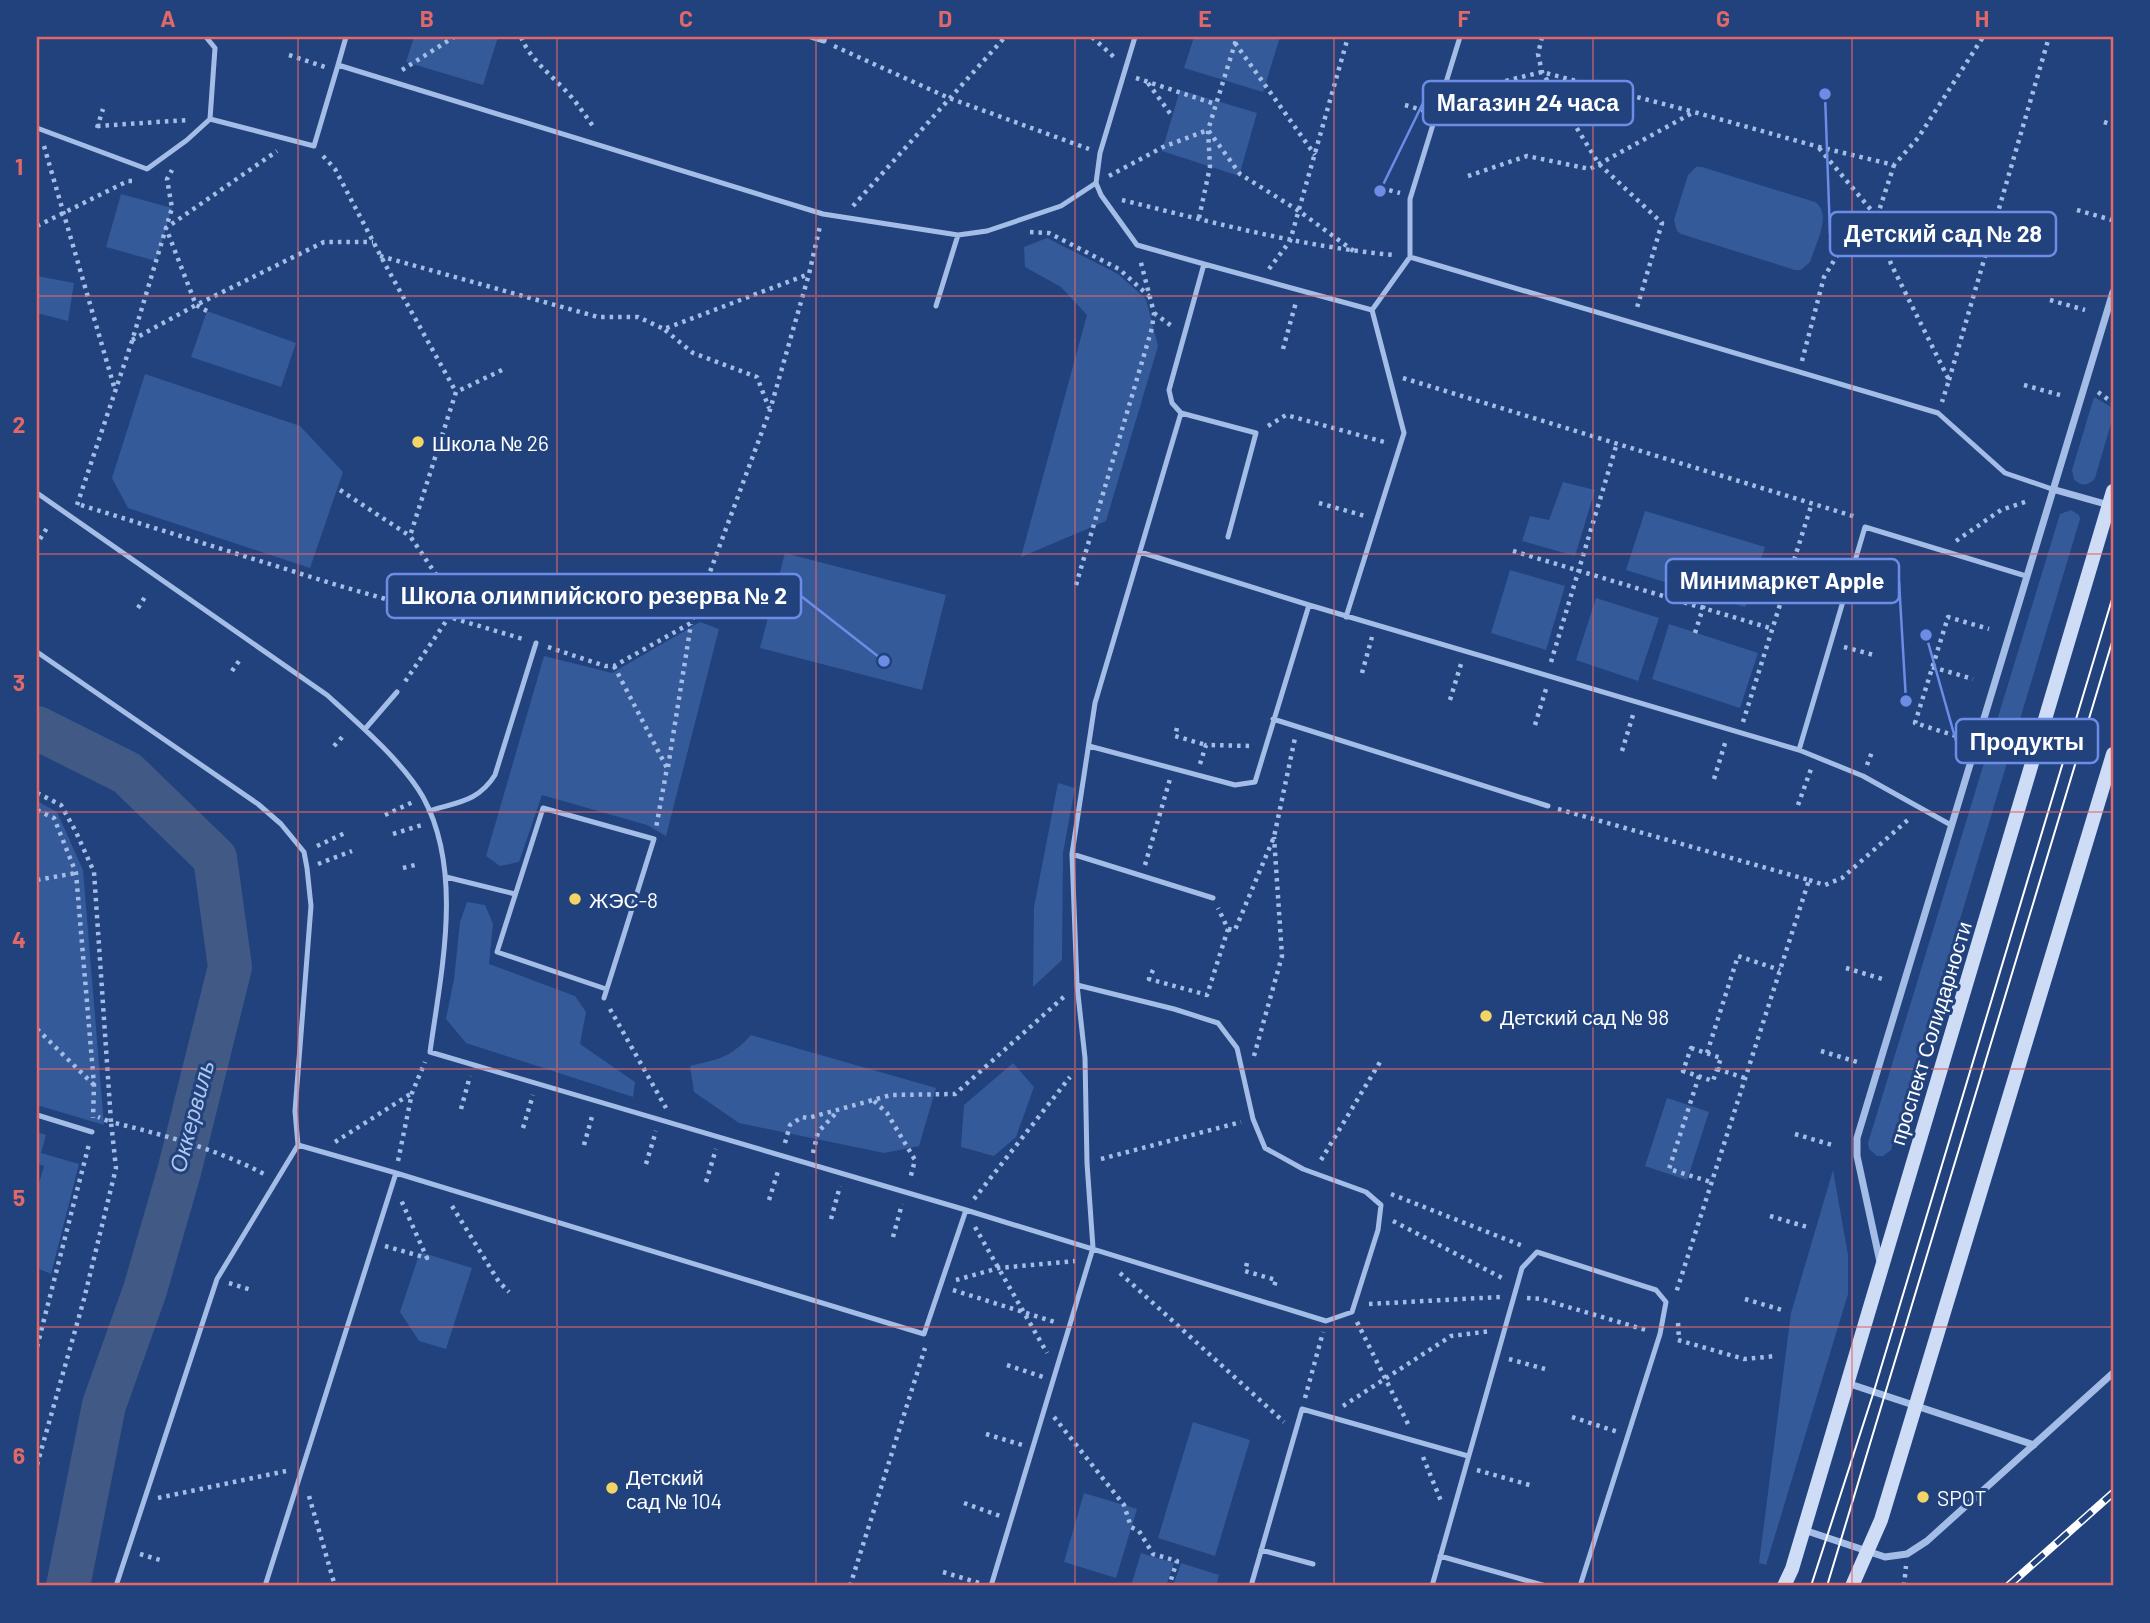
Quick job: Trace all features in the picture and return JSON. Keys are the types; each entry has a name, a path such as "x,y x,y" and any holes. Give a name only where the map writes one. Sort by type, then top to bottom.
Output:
{"main road":[{"name":"проспект Солидарности","path":"1784,1586 1804,1530 2111,498"},
{"path":"1853,1586 1881,1520 2113,754"}],"street":[{"path":"1881,1269 1857,1156 1857,1138 2113,292"},
{"path":"2052,489 2111,498"},
{"path":"1804,1530 1885,1557 1906,1554 1917,1548 2113,1373"},
{"path":"1847,1382 2034,1445"}],"lane":[{"path":"38,129 147,169 187,140 210,119 215,48 206,37"},
{"path":"210,119 314,146 346,37"},
{"path":"811,37 825,39"},
{"path":"1135,37 1100,153 1096,183 1101,195 1137,245 1372,310"},
{"path":"1372,310 1410,257 1410,199 1460,37"},
{"path":"337,67 823,215 958,236 987,231 1061,206 1096,183"},
{"path":"936,306 958,236"},
{"path":"1410,257 1938,412 2005,473 2052,489"},
{"path":"1204,264 1169,390 1172,403 1181,413 1256,433 1228,537"},
{"path":"1346,617 1404,433 1372,310"},
{"path":"990,1586 1093,1248 1087,1163 1085,1058 1077,985 1072,854 1096,703 1181,413"},
{"path":"37,493 327,695 365,729 413,782 433,822 442,849 446,877 443,954 429,1052 1093,1248 1326,1321 1352,1312 1378,1230 1381,1205 1366,1192 1303,1169 1265,1148 1253,1119 1237,1048 1218,1023 1077,985"},
{"path":"1799,750 1865,527 2026,576"},
{"path":"1140,552 1346,617 1799,750 1863,776 1951,825"},
{"path":"1089,746 1235,785 1255,782 1308,605"},
{"path":"429,811 472,798 486,789 495,775 536,643"},
{"path":"37,652 258,804 281,824 304,852 311,905 295,1111 298,1145 217,1279 116,1586"},
{"path":"365,729 397,692"},
{"path":"1273,719 1548,806"},
{"path":"604,998 654,839 543,808 497,952 606,989"},
{"path":"1072,854 1213,898"},
{"path":"446,877 515,894"},
{"path":"37,1115 92,1132"},
{"path":"298,1145 924,1334 938,1286 966,1210"},
{"path":"265,1586 300,1468 396,1173"},
{"path":"1432,1586 1522,1268 1537,1252 1656,1290 1666,1302 1660,1334 1580,1586"},
{"path":"1251,1586 1302,1409 1468,1457"},
{"path":"1261,1550 1313,1564"},
{"path":"1440,1556 1546,1586"}],"path":[{"path":"415,62 454,37"},
{"path":"521,37 542,69 578,104 607,148"},
{"path":"843,217 1005,37"},
{"path":"1092,37 1135,78 1215,104"},
{"path":"1261,280 1290,241 1348,37"},
{"path":"1542,37 1538,54 1542,72 1599,164 1662,223 1633,322"},
{"path":"1799,371 1824,277 1852,231 1877,217 1894,165 1918,138 1983,37"},
{"path":"1938,412 2049,37"},
{"path":"825,39 949,98 1100,153"},
{"path":"1236,40 1315,155"},
{"path":"1199,218 1210,167 1208,130 1236,40"},
{"path":"289,55 337,67"},
{"path":"1442,96 1542,72 1894,165"},
{"path":"1147,82 1172,116"},
{"path":"90,148 103,109"},
{"path":"1468,176 1527,156 1591,169 1694,112"},
{"path":"97,126 210,119"},
{"path":"2104,122 2113,125"},
{"path":"38,129 115,390"},
{"path":"1096,183 1163,147 1208,130"},
{"path":"1208,130 1240,174 1299,211 1355,252"},
{"path":"67,516 78,504 132,341 172,208 167,179 187,140"},
{"path":"166,228 292,140"},
{"path":"314,146 335,169 456,392"},
{"path":"1819,147 1877,217 1891,264 1949,380"},
{"path":"154,180 167,179"},
{"path":"37,226 128,181 141,180"},
{"path":"1101,195 1290,241 1355,252 1410,257"},
{"path":"2077,210 2112,220"},
{"path":"654,839 691,622 770,410 823,215"},
{"path":"166,228 196,305 206,311"},
{"path":"1024,232 1049,233 1119,269 1150,297"},
{"path":"132,341 196,305 324,242 373,242"},
{"path":"1076,584 1130,409 1154,313 1137,245"},
{"path":"380,256 597,317 638,317 664,329 693,353 757,377 770,410"},
{"path":"664,329 809,274"},
{"path":"1283,349 1300,290"},
{"path":"2050,300 2085,310"},
{"path":"1154,313 1184,335"},
{"path":"410,536 456,392 502,370"},
{"path":"1389,373 1855,516 1865,527"},
{"path":"2024,385 2060,395"},
{"path":"2097,391 2113,403"},
{"path":"1256,433 1286,415 1399,446"},
{"path":"1535,725 1617,443"},
{"path":"340,491 410,536 439,579 449,617 397,692"},
{"path":"1942,550 2001,510 2028,500"},
{"path":"1319,503 1377,519"},
{"path":"1740,733 1813,503"},
{"path":"78,504 605,666 614,666 691,622"},
{"path":"40,539 47,528"},
{"path":"1513,551 1773,629"},
{"path":"1695,633 1707,595"},
{"path":"138,608 145,597"},
{"path":"1956,736 1915,723 1932,667 1948,617 1989,629"},
{"path":"1362,673 1375,625"},
{"path":"1831,643 1874,655"},
{"path":"1450,700 1465,652"},
{"path":"232,671 239,661"},
{"path":"614,666 667,768"},
{"path":"1932,667 1973,679"},
{"path":"1622,751 1637,702"},
{"path":"1228,929 1235,930 1274,837 1298,727"},
{"path":"1177,728 1175,736 1206,745 1266,746"},
{"path":"1714,779 1729,730"},
{"path":"334,746 345,734"},
{"path":"1197,775 1206,745"},
{"path":"1798,805 1815,757"},
{"path":"1142,876 1174,768"},
{"path":"37,793 61,805 94,872 116,1168 85,1299 37,1465"},
{"path":"385,814 423,798"},
{"path":"1548,806 1825,885 1842,878 1921,808"},
{"path":"37,810 54,818 76,873 94,1085 92,1132 37,1347"},
{"path":"393,834 433,822"},
{"path":"304,852 345,833"},
{"path":"1246,1087 1282,956 1274,837"},
{"path":"307,868 352,851"},
{"path":"403,868 415,865"},
{"path":"37,880 76,873"},
{"path":"1676,1305 1676,1293 1809,880"},
{"path":"1153,970 1149,978 1207,995 1228,929 1213,898"},
{"path":"1707,1053 1738,956 1780,970"},
{"path":"1846,968 1882,979"},
{"path":"786,1137 790,1125 802,1117 808,1118 891,1095 955,1094 1077,985"},
{"path":"604,998 675,1124"},
{"path":"37,1029 94,1085"},
{"path":"1690,1048 1721,1058 1717,1069 1713,1081 1683,1071 1690,1048"},
{"path":"1821,1051 1857,1062"},
{"path":"396,1173 412,1093 429,1052"},
{"path":"1056,1369 966,1210 1085,1058"},
{"path":"1321,1159 1380,1062"},
{"path":"461,1109 474,1064"},
{"path":"1717,1069 1745,1078"},
{"path":"1699,1076 1669,1169 1712,1182"},
{"path":"523,1128 536,1083"},
{"path":"319,1152 412,1093"},
{"path":"873,1100 887,1113 915,1160 912,1173"},
{"path":"584,1145 597,1101"},
{"path":"815,1144 818,1132 839,1109"},
{"path":"646,1164 659,1119"},
{"path":"1087,1163 1253,1119"},
{"path":"104,1120 163,1135 234,1158 276,1180"},
{"path":"1796,1134 1832,1145"},
{"path":"706,1182 720,1137"},
{"path":"769,1200 783,1156"},
{"path":"831,1219 844,1174"},
{"path":"374,1242 426,1258 393,1182"},
{"path":"440,1187 499,1282 509,1292"},
{"path":"1382,1190 1537,1252"},
{"path":"1380,1214 1517,1286"},
{"path":"1770,1216 1807,1227"},
{"path":"1093,1248 1295,1432"},
{"path":"938,1286 999,1268 1090,1259"},
{"path":"1247,1263 1245,1271 1276,1279"},
{"path":"217,1279 251,1290"},
{"path":"938,1286 1069,1326"},
{"path":"1745,1299 1782,1310"},
{"path":"1352,1312 1416,1441 1450,1521"},
{"path":"1677,1317 1679,1340"},
{"path":"1302,1409 1326,1321"},
{"path":"1328,1416 1451,1336 1504,1330"},
{"path":"850,1586 927,1344 924,1334"},
{"path":"1660,1334 1744,1359 1776,1356"},
{"path":"1497,1355 1545,1369"},
{"path":"1007,1365 1052,1381"},
{"path":"1045,1406 1124,1505 1131,1527 1139,1531 1153,1553 1177,1561 1169,1586"},
{"path":"1572,1417 1628,1435"},
{"path":"986,1434 1032,1448"},
{"path":"1465,1467 1533,1486"},
{"path":"144,1501 300,1468 335,1586"},
{"path":"964,1503 1011,1520"},
{"path":"128,1551 163,1561"},
{"path":"943,1572 990,1586"}],"shaded area":[{"path":"414,37 498,37 483,85 406,62"},
{"path":"1194,37 1280,37 1263,92 1184,68"},
{"path":"1180,90 1257,113 1239,176 1162,151"},
{"path":"1696,167 1815,202 1823,214 1823,222 1810,262 1801,270 1795,270 1677,231 1674,220 1688,175"},
{"path":"121,194 172,208 156,261 106,247"},
{"path":"1047,238 1118,274 1146,299 1158,346 1106,521 1021,557 1087,315 1061,287 1025,267 1024,247"},
{"path":"37,276 74,283 68,321 37,313"},
{"path":"207,311 296,343 281,387 191,357"},
{"path":"145,374 300,426 343,472 310,568 128,508 112,478"},
{"path":"2094,397 2113,408 2113,417 2095,478 2088,484 2082,484 2074,479 2072,470"},
{"path":"1563,482 1595,490 1575,556 1522,541 1530,516 1549,520"},
{"path":"2071,510 2079,515 2080,519 1891,1150 1883,1156 1877,1156 1869,1149 1868,1143 2060,514"},
{"path":"1645,511 1765,547 1745,607 1626,570"},
{"path":"785,553 946,595 922,690 760,648"},
{"path":"1510,570 1565,586 1546,650 1491,633"},
{"path":"1596,598 1659,618 1638,681 1576,660"},
{"path":"700,622 719,629 666,836 647,825 542,795 519,862 500,866 486,856 544,656 612,673"},
{"path":"1669,624 1758,653 1740,708 1652,679"},
{"path":"1058,783 1075,788 1063,853 1062,960 1033,987 1034,907"},
{"path":"37,801 57,812 83,870 104,1125 37,1105"},
{"path":"467,902 485,905 493,924 489,964 575,996 586,1012 580,1044 635,1082 633,1097 466,1043 446,1019 454,979 460,922"},
{"path":"751,1035 936,1088 919,1146 884,1153 739,1123 694,1092 690,1066 724,1056 737,1049"},
{"path":"1013,1063 1034,1087 1016,1137 994,1156 961,1147 964,1105"},
{"path":"1667,1098 1709,1112 1687,1180 1645,1166"},
{"path":"37,1132 46,1135 41,1153 79,1164 51,1274 37,1268 37,1190 44,1166 37,1164"},
{"path":"1833,1170 1848,1255 1848,1294 1766,1565 1759,1563 1791,1313"},
{"path":"420,1252 472,1268 446,1349 419,1341 400,1312"},
{"path":"1193,1422 1250,1440 1215,1556 1158,1538"},
{"path":"1084,1493 1137,1509 1116,1578 1064,1562"},
{"path":"1141,1553 1174,1563 1166,1586 1131,1586"},
{"path":"1181,1563 1219,1575 1216,1586 1173,1586"}],"waterway":[{"name":"Оккервиль","path":"37,728 127,773 215,858 230,967 179,1172 145,1290 104,1405 68,1586"}],"tram line":[{"path":"1811,1586 1874,1391 2113,596"},
{"path":"1827,1586 2113,639"}],"railway":[{"path":"2008,1586 2113,1493"}],"place":[{"name":"Детский сад № 28","path":"1825,94"},
{"name":"Магазин 24 часа","path":"1380,191"},
{"name":"Школа № 26","path":"418,442"},
{"name":"Продукты","path":"1926,635"},
{"name":"Школа олимпийского резерва № 2","path":"884,661"},
{"name":"Минимаркет Apple","path":"1906,701"},
{"name":"ЖЭС-8","path":"575,899"},
{"name":"Детский сад № 98","path":"1486,1016"},
{"name":"Детский сад № 104","path":"612,1488"},
{"name":"SPOT","path":"1923,1497"}]}
